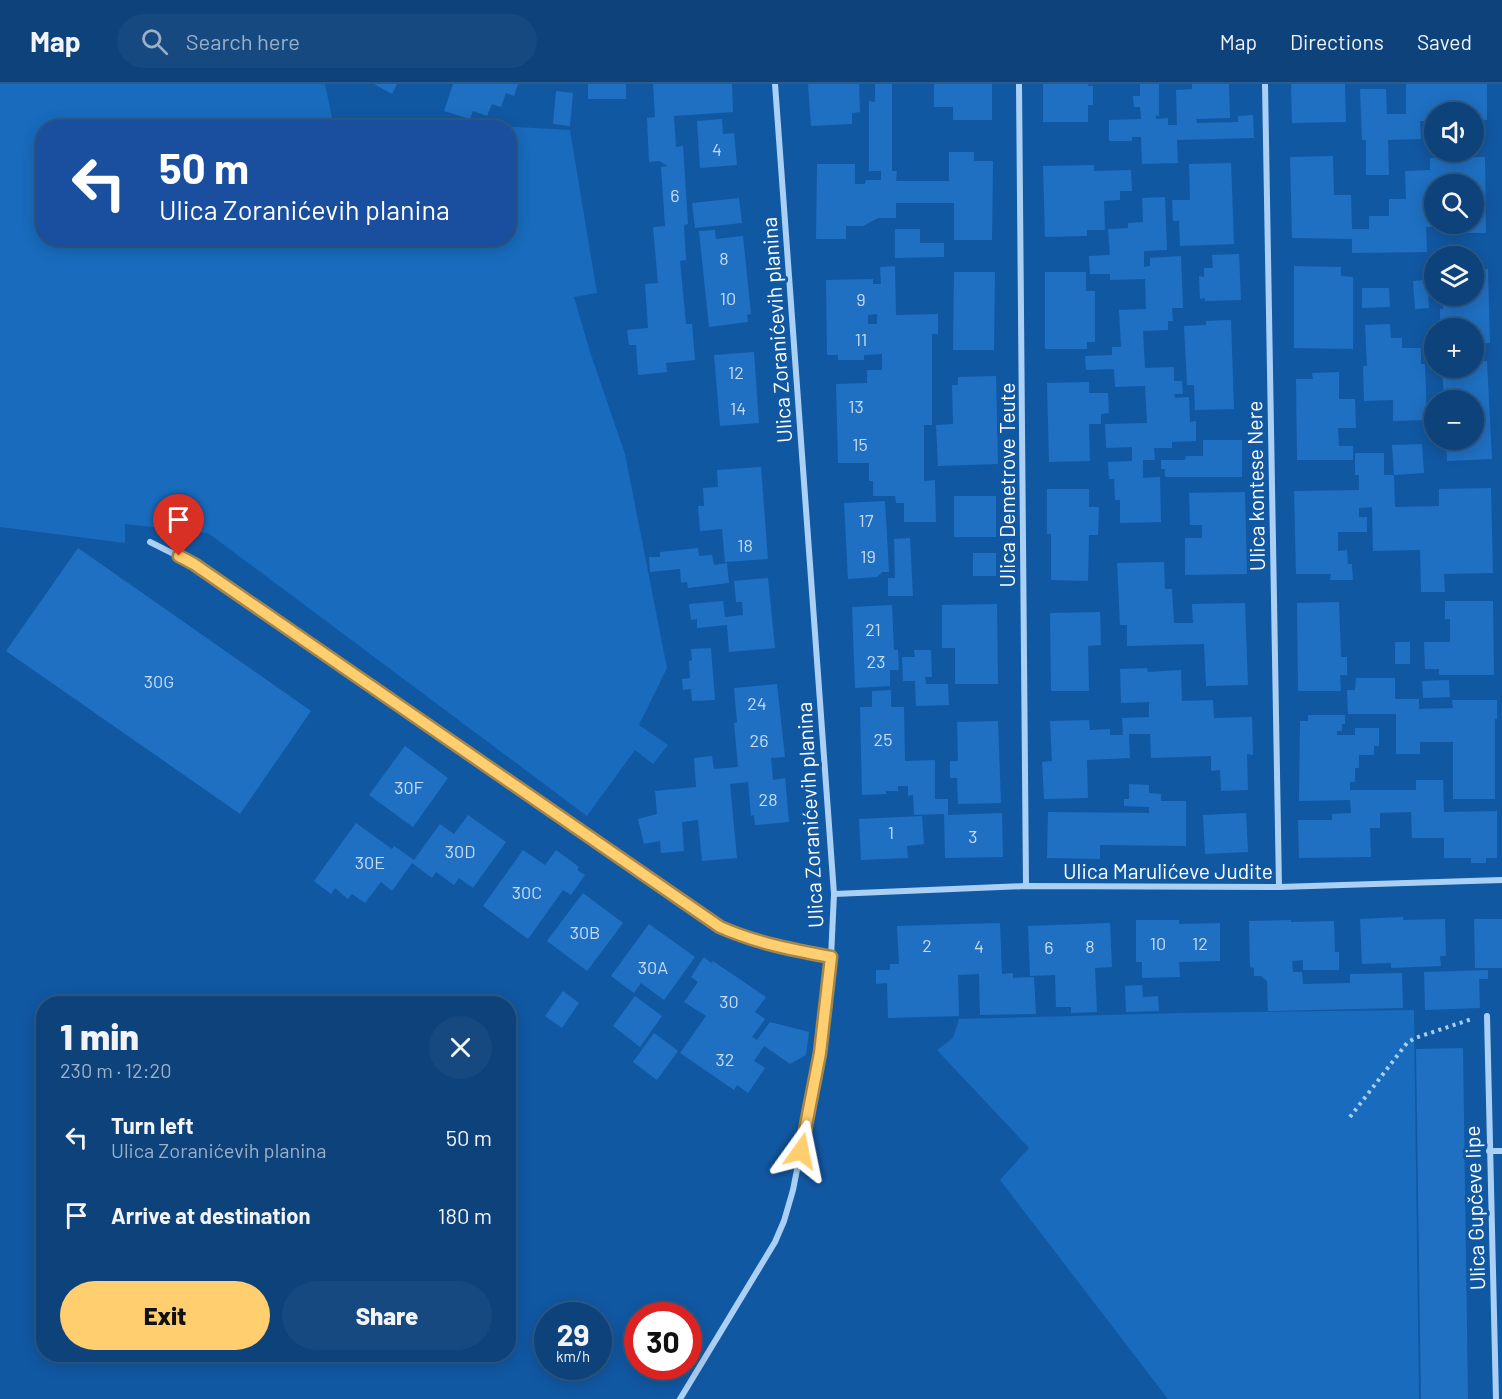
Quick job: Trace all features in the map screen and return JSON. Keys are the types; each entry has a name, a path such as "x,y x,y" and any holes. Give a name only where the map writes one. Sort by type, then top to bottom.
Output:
{"street":[{"name":"Ulica Zoranićevih planina","path":"150,542 194,564 720,927 744,938 765,944 831,957 834,894 775,84"},
{"name":"Ulica Demetrove Teute","path":"1019,84 1026,886"},
{"name":"Ulica kontese Nere","path":"1264,84 1279,887"},
{"name":"Ulica Marulićeve Judite","path":"834,894 1026,886 1279,887 1502,880"},
{"path":"680,1399 770,1250 784,1221 793,1190 820,1053 831,957"},
{"name":"Ulica Gupčeve lipe","path":"1487,1016 1489,1151 1499,1385 1496,1399"},
{"path":"1489,1151 1502,1151"}],"path":[{"path":"1350,1117 1407,1043 1415,1038 1465,1021 1487,1016"}],"shaded area":[{"path":"0,84 325,84 333,120 36,120 36,246 516,246 516,127 570,130 597,293 574,297 625,454 667,668 639,725 668,745 653,764 635,750 587,816 208,533 125,524 125,543 0,527"},
{"path":"1414,1010 1419,1399 1168,1399 1000,1180 1029,1148 937,1050 953,1038 959,1019"}],"building":[{"path":"374,84 397,84 392,94"},
{"path":"453,84 518,84 514,96 506,93 501,107 492,104 487,116 473,111 470,119 444,111"},
{"path":"588,84 626,84 626,99 588,99"},
{"path":"653,84 732,84 733,112 674,116 676,147 683,146 688,224 684,225 686,260 680,261 686,324 692,324 695,360 666,363 667,372 638,375 636,345 629,345 627,330 648,328 645,284 658,283 653,227 665,226 661,167 668,166 659,161 649,162 647,118 655,117"},
{"path":"808,84 859,84 860,112 852,113 852,124 811,126"},
{"path":"875,84 892,84 892,171 897,171 896,181 949,181 949,152 974,152 974,161 993,161 992,240 954,240 954,203 896,203 896,218 878,218 863,226 846,226 846,239 816,239 817,164 855,164 855,184 865,184 866,180 881,180 881,171 869,171 869,101 875,102"},
{"path":"934,84 992,84 992,120 953,120 953,107 934,107"},
{"path":"1043,84 1093,86 1093,105 1088,105 1088,122 1043,122"},
{"path":"1140,84 1159,84 1159,116 1156,115 1156,119 1168,118 1168,125 1177,125 1176,90 1192,89 1192,84 1229,84 1230,118 1196,119 1197,123 1238,122 1238,116 1253,115 1254,138 1177,140 1178,163 1142,164 1141,137 1132,137 1132,141 1109,141 1109,120 1141,119 1140,107 1134,107 1133,96 1140,96"},
{"path":"1291,84 1345,84 1346,122 1292,123"},
{"path":"1406,84 1487,84 1487,120 1484,120 1484,102 1424,102 1424,121 1420,121 1421,139 1388,140 1389,175 1366,175 1366,140 1362,140 1360,89 1386,89 1387,114 1406,114"},
{"path":"556,91 573,93 570,126 553,124"},
{"path":"722,119 723,134 734,133 737,165 700,168 697,121"},
{"path":"1333,156 1334,195 1351,195 1352,229 1369,229 1369,216 1389,216 1389,199 1406,199 1405,171 1430,170 1430,162 1484,162 1485,157 1486,233 1484,233 1484,174 1424,174 1424,234 1426,234 1427,246 1424,246 1424,252 1352,253 1352,239 1292,238 1290,157"},
{"path":"1231,163 1234,244 1180,246 1179,221 1173,221 1172,200 1190,200 1189,164"},
{"path":"1094,165 1094,171 1131,170 1132,191 1120,191 1120,200 1104,201 1105,230 1087,230 1087,236 1045,237 1043,166"},
{"path":"1165,197 1167,250 1144,251 1144,267 1150,266 1150,258 1181,256 1183,308 1172,308 1173,321 1168,321 1168,330 1143,331 1145,368 1174,367 1174,381 1182,381 1183,394 1174,394 1175,398 1189,397 1190,422 1196,421 1196,441 1172,442 1172,448 1154,448 1155,460 1143,460 1143,478 1160,477 1161,522 1120,523 1120,500 1115,500 1114,479 1109,479 1108,462 1132,461 1132,447 1106,448 1105,424 1147,423 1145,386 1115,387 1114,369 1086,370 1085,356 1112,355 1112,347 1121,347 1119,310 1146,309 1145,279 1110,280 1110,274 1090,274 1089,256 1110,255 1108,229 1128,228 1128,223 1143,222 1142,198"},
{"path":"739,198 742,223 695,228 692,203"},
{"path":"895,229 920,229 920,243 944,243 944,257 895,258"},
{"path":"715,230 716,239 743,236 751,314 747,315 748,322 709,327 699,231"},
{"path":"1239,254 1241,300 1205,301 1205,298 1200,299 1199,276 1204,277 1204,268 1213,268 1212,255"},
{"path":"895,266 896,315 938,314 938,334 932,334 932,425 924,425 924,481 935,480 936,522 904,522 904,503 896,503 895,496 873,496 873,481 869,481 869,463 838,463 836,384 867,383 867,370 882,370 882,354 864,355 864,360 838,360 838,355 827,355 826,280 873,279 873,284 881,284 880,267","holes":["877,314 877,324 868,324 868,315"]},
{"path":"1294,266 1341,267 1341,276 1353,277 1353,349 1294,348"},
{"path":"1484,269 1488,269 1490,343 1484,343 1484,318 1440,318 1440,309 1443,309 1443,306 1484,306"},
{"path":"954,272 995,272 994,350 953,350"},
{"path":"1045,272 1086,272 1086,291 1095,291 1095,342 1087,342 1087,349 1045,349"},
{"path":"1424,280 1424,306 1429,306 1429,308 1415,309 1413,281"},
{"path":"1362,288 1389,288 1390,307 1362,308"},
{"path":"1231,320 1234,409 1195,410 1194,385 1187,385 1184,326 1206,325 1206,321"},
{"path":"1390,324 1391,338 1402,338 1402,348 1421,348 1421,364 1424,364 1426,378 1424,420 1393,421 1393,400 1364,401 1363,366 1367,366 1365,325"},
{"path":"754,352 759,423 720,426 714,355"},
{"path":"1484,361 1487,361 1492,459 1447,461 1446,450 1484,450 1484,390 1443,390 1443,378 1484,378"},
{"path":"1339,372 1339,399 1355,399 1356,428 1338,428 1339,446 1353,446 1353,460 1297,460 1296,379 1313,379 1312,373"},
{"path":"996,376 998,464 938,466 936,425 953,424 952,385 958,385 958,377"},
{"path":"1089,382 1089,393 1108,393 1109,413 1101,414 1101,424 1089,424 1090,461 1049,462 1047,383"},
{"path":"1203,440 1242,440 1242,477 1165,477 1165,469 1161,469 1161,460 1185,460 1186,456 1203,456"},
{"path":"1422,444 1424,473 1394,475 1392,445"},
{"path":"1355,453 1384,453 1384,475 1394,475 1395,507 1439,506 1439,489 1491,488 1493,573 1444,574 1445,592 1421,592 1420,550 1373,551 1372,507 1359,508 1359,517 1367,517 1367,532 1338,532 1338,551 1347,550 1348,564 1352,564 1353,580 1330,580 1331,574 1296,574 1294,491 1359,490 1359,475 1355,475"},
{"path":"761,467 768,559 725,562 722,529 700,531 698,506 704,506 703,488 718,487 717,470"},
{"path":"1047,489 1089,489 1089,507 1099,507 1098,535 1089,535 1088,581 1051,580 1051,534 1047,534"},
{"path":"1245,492 1247,574 1185,575 1185,538 1202,538 1202,525 1190,525 1189,493"},
{"path":"954,496 996,496 996,537 954,537"},
{"path":"885,501 889,572 882,572 877,577 848,579 844,503"},
{"path":"910,538 913,596 888,596 888,578 895,578 894,539"},
{"path":"78,548 311,711 240,814 6,651"},
{"path":"698,548 699,556 712,555 714,565 727,563 729,583 688,588 687,582 681,583 680,569 650,572 649,557 660,557 660,552"},
{"path":"973,553 996,553 996,576 973,576"},
{"path":"1164,562 1165,589 1172,589 1174,623 1193,623 1192,604 1245,603 1248,685 1206,686 1204,644 1127,646 1127,625 1120,625 1117,563"},
{"path":"768,578 775,648 729,652 727,625 697,628 697,619 691,620 689,604 723,601 725,617 743,615 742,602 736,602 734,581"},
{"path":"1445,601 1493,601 1494,675 1439,675 1439,669 1425,669 1424,642 1450,642 1450,619 1445,619"},
{"path":"1339,602 1341,657 1347,657 1347,675 1340,675 1341,691 1298,691 1297,603"},
{"path":"997,604 998,684 955,684 955,648 942,648 942,605"},
{"path":"892,605 894,650 898,650 899,670 890,670 890,686 855,688 852,607"},
{"path":"1100,612 1101,645 1088,646 1089,691 1051,691 1050,613"},
{"path":"1395,642 1410,642 1410,664 1395,664"},
{"path":"711,648 715,700 692,701 691,689 683,690 682,679 690,678 691,649"},
{"path":"914,650 931,650 932,677 925,677 926,684 948,684 949,705 916,706 915,681 903,681 902,657 915,657"},
{"path":"1147,668 1148,672 1181,670 1182,701 1213,700 1214,718 1252,717 1253,755 1247,754 1248,790 1221,791 1220,770 1211,771 1211,756 1151,758 1150,734 1129,734 1130,758 1087,760 1088,798 1044,799 1042,762 1052,761 1050,721 1089,720 1090,730 1110,729 1110,735 1123,735 1122,718 1149,717 1149,702 1121,703 1120,669"},
{"path":"1356,678 1395,678 1395,699 1419,699 1419,709 1453,708 1452,700 1497,700 1495,799 1453,799 1453,742 1420,742 1420,754 1396,754 1396,714 1348,714 1347,690 1355,690"},
{"path":"1449,680 1450,697 1423,698 1422,681"},
{"path":"777,684 785,757 771,758 773,780 785,778 789,822 755,825 754,815 751,816 748,782 730,784 737,858 702,861 698,820 682,822 684,851 661,853 660,841 644,844 638,819 657,814 655,791 696,787 694,758 712,756 714,769 738,767 734,688"},
{"path":"891,690 891,707 904,707 905,761 935,760 935,799 948,799 948,815 1002,813 1003,857 945,858 944,814 914,815 913,795 908,796 908,786 898,786 898,791 886,791 886,794 862,795 860,707 872,707 872,691"},
{"path":"1308,715 1345,715 1345,724 1342,724 1342,731 1337,731 1337,735 1355,735 1355,728 1379,728 1379,746 1374,746 1374,755 1359,755 1359,768 1355,768 1355,782 1350,782 1350,790 1416,790 1416,780 1443,780 1444,812 1497,811 1497,858 1486,858 1486,863 1471,863 1471,858 1444,858 1444,838 1412,838 1411,812 1380,813 1380,828 1370,828 1371,857 1299,858 1298,820 1332,820 1332,814 1351,813 1350,800 1299,801 1300,721 1308,721"},
{"path":"998,721 1001,803 958,804 957,778 950,778 950,761 958,761 957,722"},
{"path":"405,746 448,778 413,827 369,795"},
{"path":"1129,784 1149,785 1149,793 1161,794 1161,801 1186,801 1186,846 1100,845 1100,859 1047,858 1048,812 1149,813 1149,807 1124,806 1124,799 1129,799"},
{"path":"1246,813 1248,852 1205,854 1203,815"},
{"path":"468,815 506,842 473,888 459,878 454,885 436,872 432,878 412,863 392,891 381,882 365,903 352,894 348,899 335,888 331,894 314,881 356,823 392,849 394,846 414,860 440,824 454,834"},
{"path":"922,816 924,844 907,846 908,858 861,860 859,819"},
{"path":"523,850 545,865 556,850 579,867 577,870 585,875 571,895 563,890 528,939 483,906"},
{"path":"583,893 623,923 587,971 547,941"},
{"path":"1403,917 1403,920 1445,919 1446,956 1440,956 1441,966 1391,968 1391,963 1362,964 1360,919"},
{"path":"1474,919 1502,919 1502,968 1475,968"},
{"path":"1136,920 1179,920 1179,924 1220,923 1220,961 1179,962 1180,977 1142,978 1142,962 1136,962"},
{"path":"1291,920 1291,922 1334,921 1335,952 1339,952 1339,970 1303,970 1303,960 1292,961 1293,972 1302,972 1303,984 1350,983 1350,974 1402,973 1403,1008 1268,1011 1267,981 1261,976 1254,976 1254,968 1250,967 1249,921"},
{"path":"1000,923 1002,974 1013,973 1013,978 1034,977 1036,1014 980,1015 979,974 958,975 959,1016 888,1018 887,983 876,984 876,970 890,970 890,964 899,964 897,926"},
{"path":"1110,923 1112,967 1095,968 1097,1012 1071,1013 1071,1007 1056,1007 1055,975 1030,976 1028,926"},
{"path":"649,924 695,957 664,1000 641,983 634,993 611,976"},
{"path":"704,957 766,997 755,1012 765,1019 752,1037 757,1040 770,1022 809,1032 806,1055 790,1064 764,1046 754,1061 765,1068 748,1093 737,1085 734,1090 680,1053 706,1016 684,1002 698,982 691,977"},
{"path":"1488,970 1488,979 1479,979 1480,1008 1425,1010 1424,972"},
{"path":"1142,985 1143,997 1158,996 1159,1011 1126,1012 1125,986"},
{"path":"563,991 579,1003 562,1028 545,1016"},
{"path":"635,996 662,1016 640,1047 613,1026"},
{"path":"654,1033 678,1051 657,1080 633,1062"},
{"path":"1463,1048 1468,1399 1421,1399 1416,1049"}],"route":[{"path":"179,556 194,564 720,927 744,938 765,944 831,957 820,1053 801,1151"}]}
